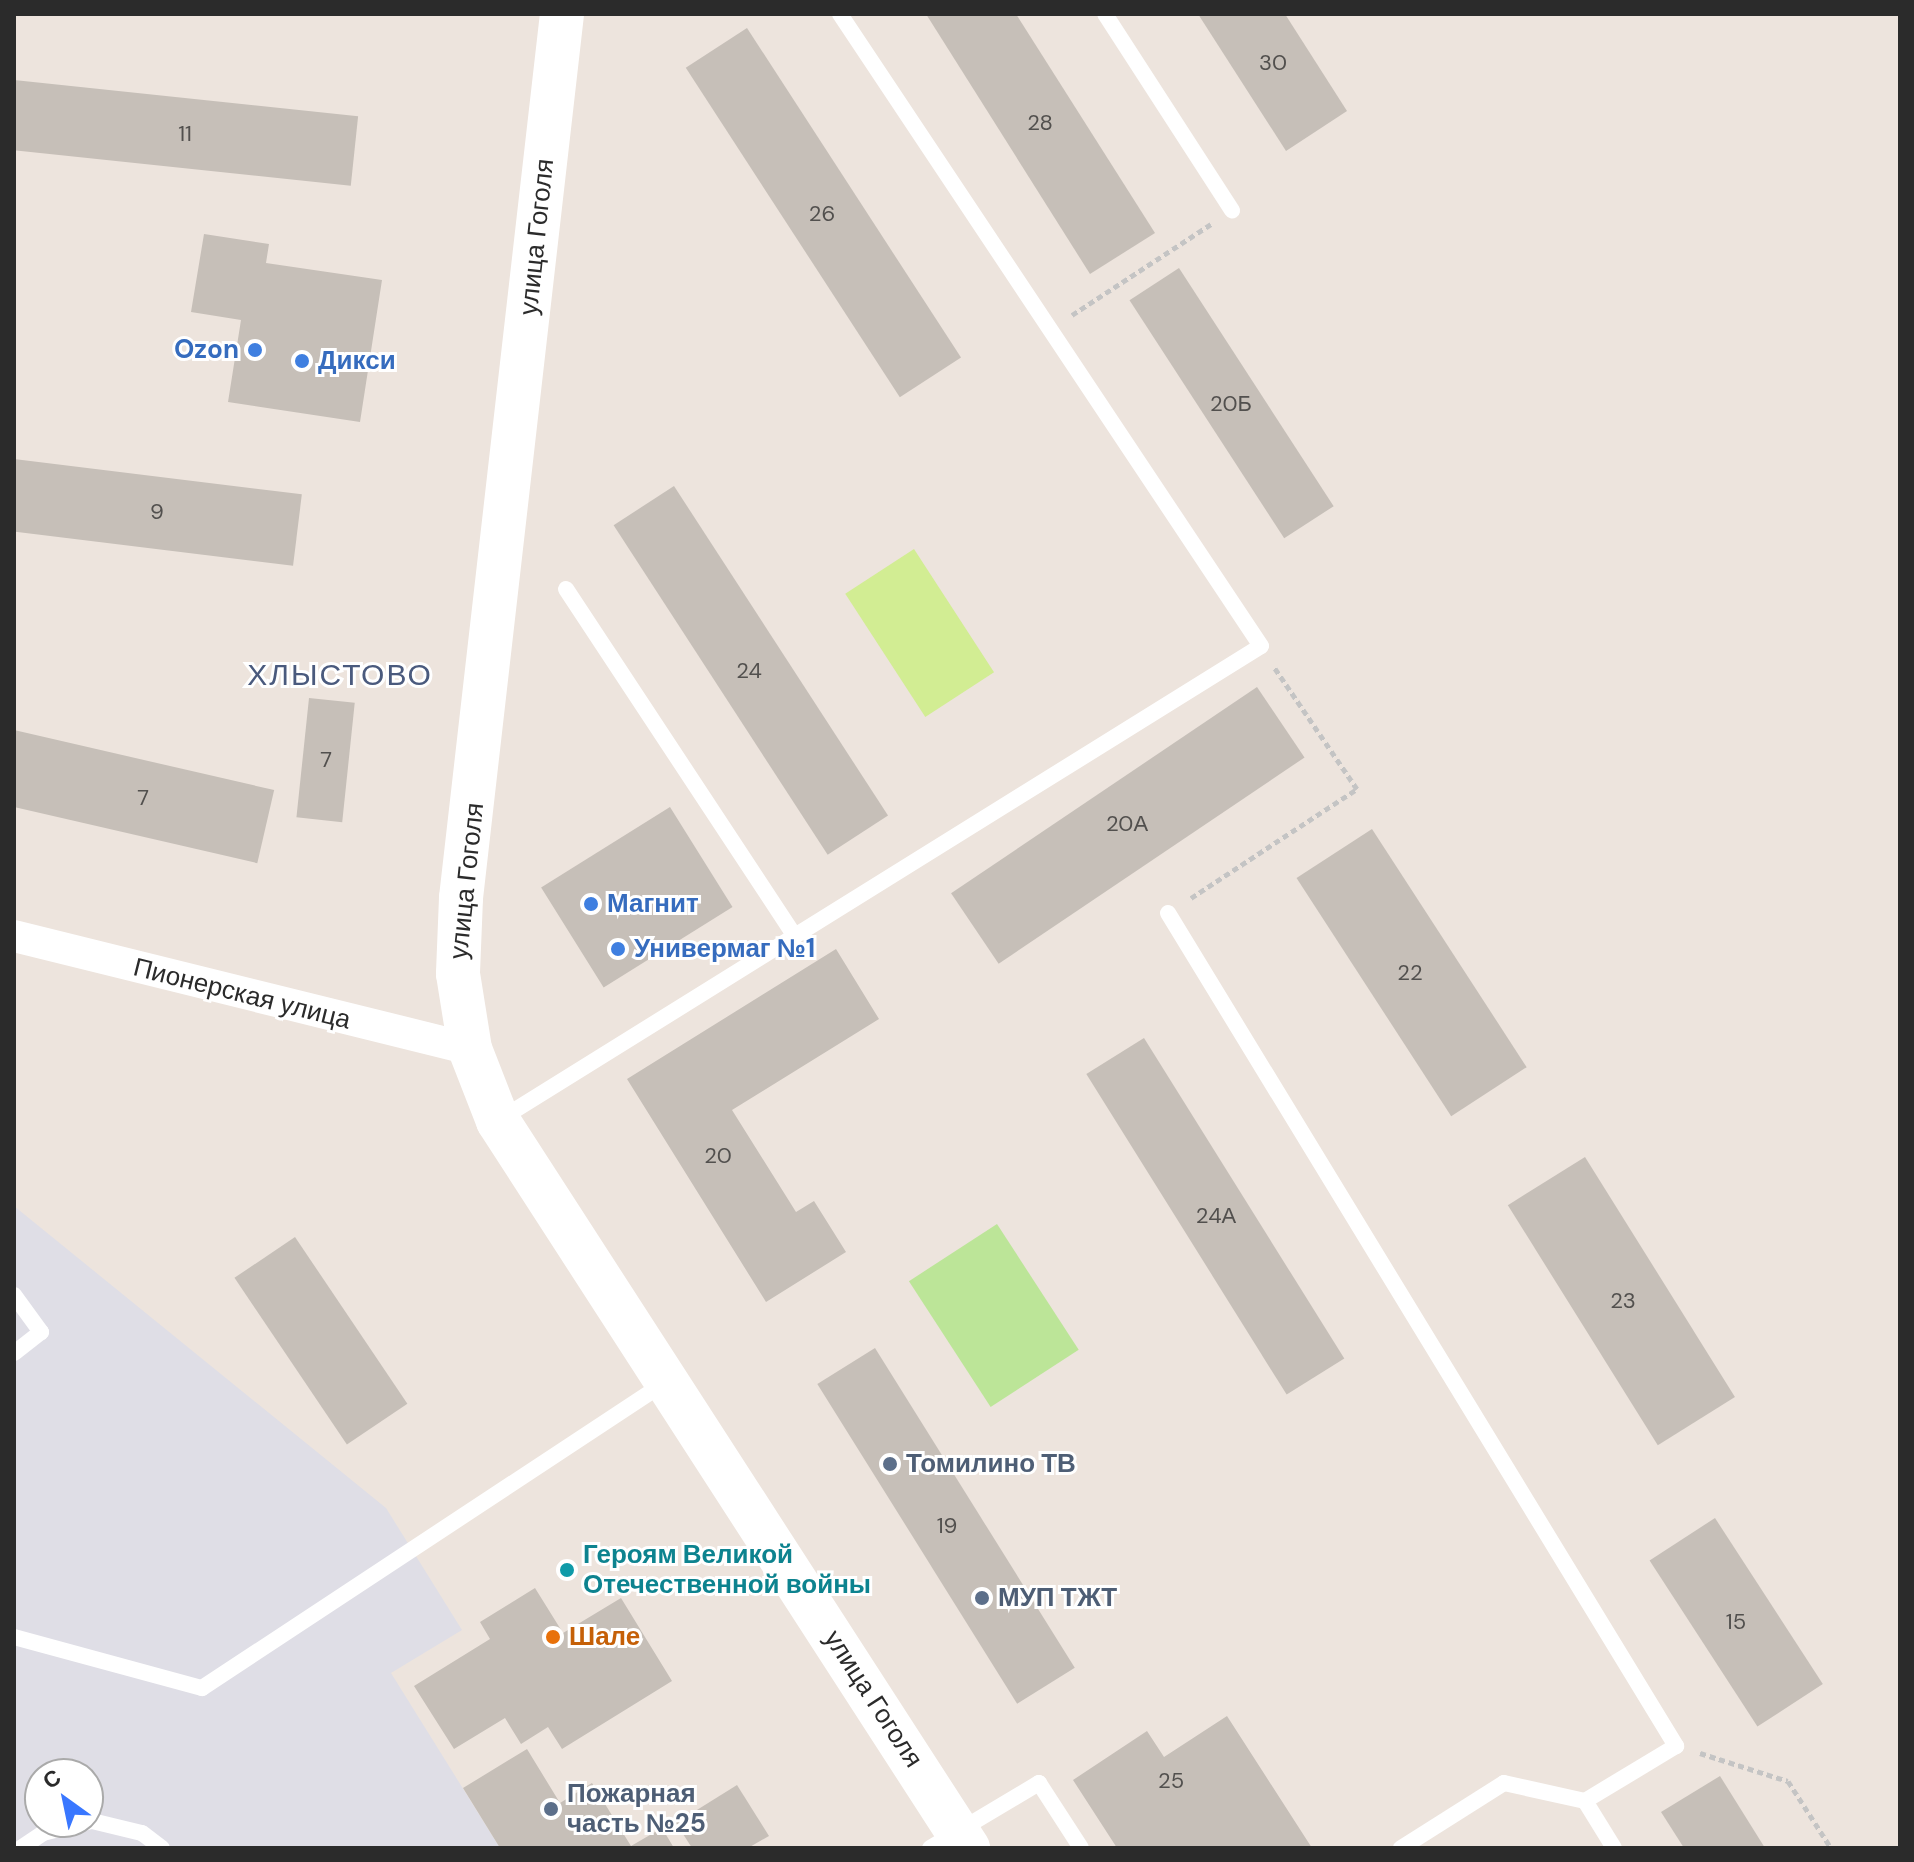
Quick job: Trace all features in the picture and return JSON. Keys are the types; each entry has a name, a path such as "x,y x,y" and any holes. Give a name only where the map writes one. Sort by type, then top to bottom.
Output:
{"street":[{"name":"улица Гоголя","path":"562,14 461,898 458,974 470,1049 498,1121 668,1381 952,1843"},
{"name":"Пионерская улица","path":"14,936 470,1049"}],"lane":[{"path":"498,1121 1261,646 840,14"},
{"path":"1105,14 1232,210"},
{"path":"566,589 795,936"},
{"path":"1168,913 1676,1746 1585,1801 1504,1783 1401,1848"},
{"path":"14,1295 41,1332 14,1353"},
{"path":"14,1637 202,1688 668,1381"},
{"path":"952,1843 1039,1783 1081,1848"},
{"path":"1585,1801 1614,1848"},
{"path":"21,1848 43,1833 92,1821 142,1833 162,1848"}],"path":[{"path":"1050,329 1232,210"},
{"path":"1168,913 1357,789 1261,646"},
{"path":"1676,1746 1788,1781 1831,1848"}],"shaded area":[{"path":"14,1206 386,1508 462,1630 391,1673 500,1848 14,1848"}],"green space":[{"path":"914,549 994,672 925,717 845,594"},
{"path":"997,1224 1079,1350 991,1407 909,1281"}],"building":[{"path":"926,14 1016,14 1155,233 1090,274"},
{"path":"1198,14 1285,14 1347,111 1286,151"},
{"path":"747,28 961,358 900,397 686,68"},
{"path":"14,80 358,116 351,186 14,150"},
{"name":"Дикси","path":"204,234 269,244 266,263 382,280 360,422 228,402 241,320 191,312"},
{"path":"1179,268 1334,506 1284,538 1130,300"},
{"path":"14,459 302,494 293,566 14,532"},
{"path":"674,486 888,816 828,855 614,525"},
{"path":"1257,687 1305,757 999,964 951,893"},
{"path":"309,698 355,703 342,822 296,817"},
{"path":"14,730 274,790 257,863 14,807"},
{"path":"670,807 733,907 604,988 541,888"},
{"path":"1372,829 1527,1067 1451,1116 1297,878"},
{"path":"836,949 879,1019 732,1110 796,1212 814,1201 846,1252 766,1302 627,1079"},
{"path":"1144,1038 1344,1359 1287,1395 1086,1074"},
{"path":"1585,1157 1735,1397 1658,1445 1508,1205"},
{"path":"295,1237 407,1404 347,1444 234,1278"},
{"path":"875,1348 1075,1668 1017,1704 817,1384"},
{"path":"1715,1518 1823,1684 1757,1727 1650,1560"},
{"path":"535,1588 563,1633 621,1598 672,1681 562,1749 548,1727 521,1744 505,1718 454,1749 414,1686 490,1639 480,1622"},
{"path":"1227,1716 1312,1848 1117,1848 1073,1780 1147,1731 1164,1757"},
{"path":"527,1749 560,1803 592,1783 631,1846 662,1828 674,1848 500,1848 463,1788"},
{"path":"1720,1776 1765,1848 1684,1848 1661,1812"},
{"path":"737,1785 769,1836 748,1848 692,1848 676,1823"}],"place":[{"name":"Ozon","path":"255,350"},
{"name":"Дикси","path":"302,361"},
{"name":"Магнит","path":"591,904"},
{"name":"Универмаг №1","path":"618,949"},
{"name":"Томилино ТВ","path":"890,1464"},
{"name":"Героям Великой Отечественной войны","path":"567,1570"},
{"name":"МУП ТЖТ","path":"982,1598"},
{"name":"Шале","path":"553,1637"},
{"name":"Пожарная часть №25","path":"551,1809"}],"district":[{"name":"ХЛЫСТОВО","path":"340,675"}]}
